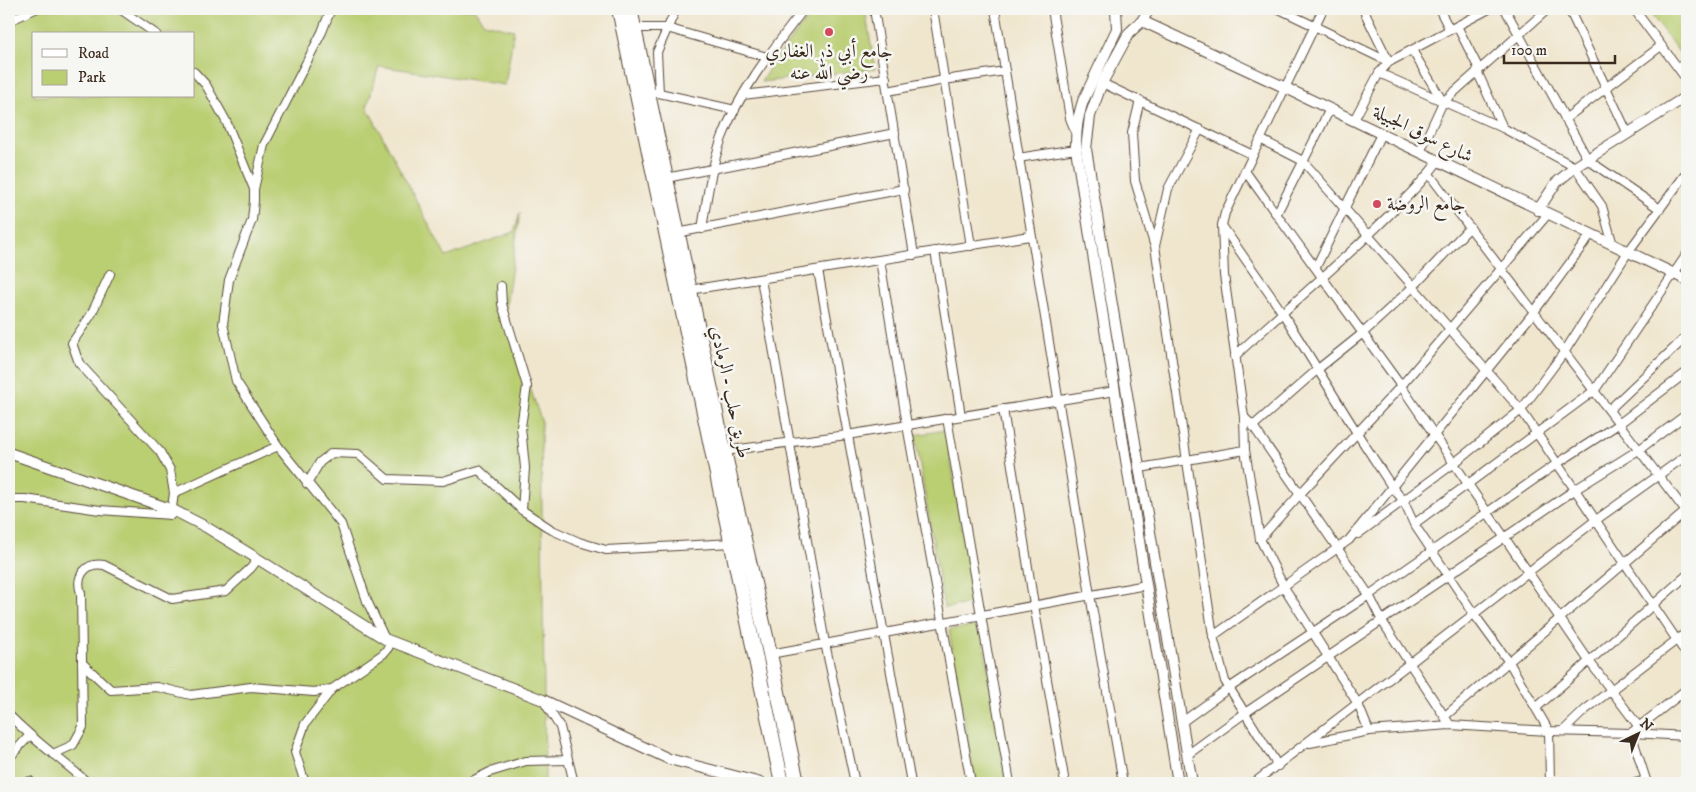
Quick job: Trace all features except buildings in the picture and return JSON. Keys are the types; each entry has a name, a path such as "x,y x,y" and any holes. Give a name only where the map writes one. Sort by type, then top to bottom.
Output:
{"highway":[{"name":"طريق حلب - الرمادي","path":"619,9 782,783"},
{"name":"طريق حلب - الرمادي","path":"630,9 653,93 666,178 677,233 797,783"}],"street":[{"path":"9,21 35,9"},
{"path":"120,9 153,32"},
{"path":"305,783 295,752 305,724 332,689 383,654 388,648 388,641 367,601 341,524 278,446 236,381 223,324 229,280 252,220 254,189 264,145 322,32 331,9"},
{"path":"676,9 657,52 653,93 734,110"},
{"path":"702,228 712,168 734,110 767,57 804,9"},
{"path":"874,9 914,255"},
{"path":"933,9 971,246"},
{"path":"995,9 1030,236 1123,783"},
{"path":"1052,9 1070,118 1076,131"},
{"path":"1149,9 1129,33 1102,83 1090,116 1086,149 1192,783"},
{"path":"1279,9 1389,62"},
{"path":"1323,9 1225,212 1222,225 1224,275 1244,417 1245,450 1260,539 1284,587 1358,704 1369,731"},
{"path":"1363,9 1389,62"},
{"path":"1439,9 1454,28 1478,70 1503,128"},
{"path":"1354,120 1379,73 1389,62 1489,9"},
{"path":"1505,9 1588,160 1660,209"},
{"path":"1420,152 1443,102 1548,9"},
{"path":"1569,9 1628,134"},
{"path":"1634,9 1687,80"},
{"path":"1116,11 1117,29 1083,101 1076,131 1076,149 1178,783"},
{"name":"شارع سوق الجبيلة","path":"1116,11 1138,24 1286,88 1354,120 1687,280"},
{"path":"634,28 667,28 767,57"},
{"path":"1565,119 1661,46"},
{"path":"1412,50 1443,102"},
{"path":"888,91 1005,71"},
{"path":"195,73 206,85 226,121 254,189"},
{"path":"1379,73 1503,128 1575,167 1602,206 1613,245"},
{"path":"743,95 886,78"},
{"path":"1102,83 1253,155"},
{"path":"1538,210 1556,183 1575,167 1687,96"},
{"path":"1140,100 1132,133 1135,181 1155,246 1213,636 1224,682 1278,766"},
{"path":"1276,213 1330,109"},
{"path":"1155,246 1168,189 1200,129"},
{"path":"666,178 895,133"},
{"path":"1316,267 1381,134"},
{"path":"1260,139 1303,161 1521,410 1687,655"},
{"path":"1018,158 1076,149"},
{"path":"1235,356 1322,276 1368,237 1429,174 1438,161"},
{"path":"1245,171 1401,386 1433,436 1589,661 1639,727"},
{"path":"1213,636 1284,587 1453,464 1521,410 1565,351 1628,252 1687,172"},
{"path":"1429,174 1686,509 1446,716"},
{"path":"677,233 904,189"},
{"path":"1260,539 1401,386 1548,214"},
{"path":"1222,225 1282,312 1357,433 1392,487 1403,500 1414,524 1431,551 1509,662 1549,731 1550,783"},
{"path":"1253,426 1318,369 1363,333 1413,287 1470,227"},
{"path":"1349,540 1485,370 1534,312 1591,234"},
{"path":"689,290 1030,236"},
{"path":"935,251 961,416"},
{"path":"1414,524 1595,390 1687,254"},
{"path":"880,260 941,622 971,783"},
{"path":"818,270 911,783"},
{"path":"9,499 25,499 100,510 171,515 174,493 170,470 160,452 79,362 72,343 91,315 110,274"},
{"path":"761,279 825,644 855,783"},
{"path":"501,286 502,304 527,386 521,427 525,468 522,510"},
{"path":"1610,410 1687,336"},
{"path":"1182,722 1229,688 1368,596 1486,513 1620,423 1687,372"},
{"path":"724,451 847,435 1115,391"},
{"path":"1004,409 1034,605 1065,783"},
{"path":"1187,755 1245,713 1504,538 1640,449 1687,414"},
{"path":"1244,417 1253,426 1338,548 1382,621 1446,716 1450,725"},
{"path":"947,418 1010,783"},
{"path":"174,493 278,446"},
{"path":"1140,468 1245,450"},
{"path":"307,484 320,462 332,453 358,454 387,479 443,481 479,470 522,510 552,530 579,542 606,550 732,543"},
{"path":"9,454 173,510 206,527 388,641 543,700 669,759 761,783"},
{"path":"1257,782 1596,520 1687,455"},
{"path":"54,754 73,745 83,727 81,593 79,580 85,569 97,564 104,565 172,599 226,591 258,559"},
{"path":"1536,708 1687,575"},
{"path":"770,654 1146,585"},
{"path":"1563,731 1610,690 1687,632"},
{"path":"82,663 111,690 157,687 191,694 250,687 314,692 332,689"},
{"path":"1631,733 1687,689"},
{"path":"543,700 560,727 574,783"},
{"path":"9,715 29,736 88,783"},
{"path":"1308,743 1369,731 1450,725 1687,736"},
{"path":"1631,733 1647,781 1635,783"},
{"path":"9,758 29,736"},
{"path":"468,783 490,772 526,761 568,760"}],"green space":[{"path":"9,9 474,9 484,23 514,30 505,85 379,66 367,107 446,257 514,232 520,213 505,313 541,420 545,783 9,783"},
{"path":"815,9 865,9 875,69 761,82 773,62"},
{"path":"1647,9 1687,9 1687,63"},
{"path":"946,430 974,603 944,608 915,435"},
{"path":"981,625 1006,783 975,783 949,630"}],"place":[{"name":"جامع أبي ذر الغفاري رضي الله عنه","path":"829,32"},
{"name":"جامع الروضة","path":"1377,204"}]}
